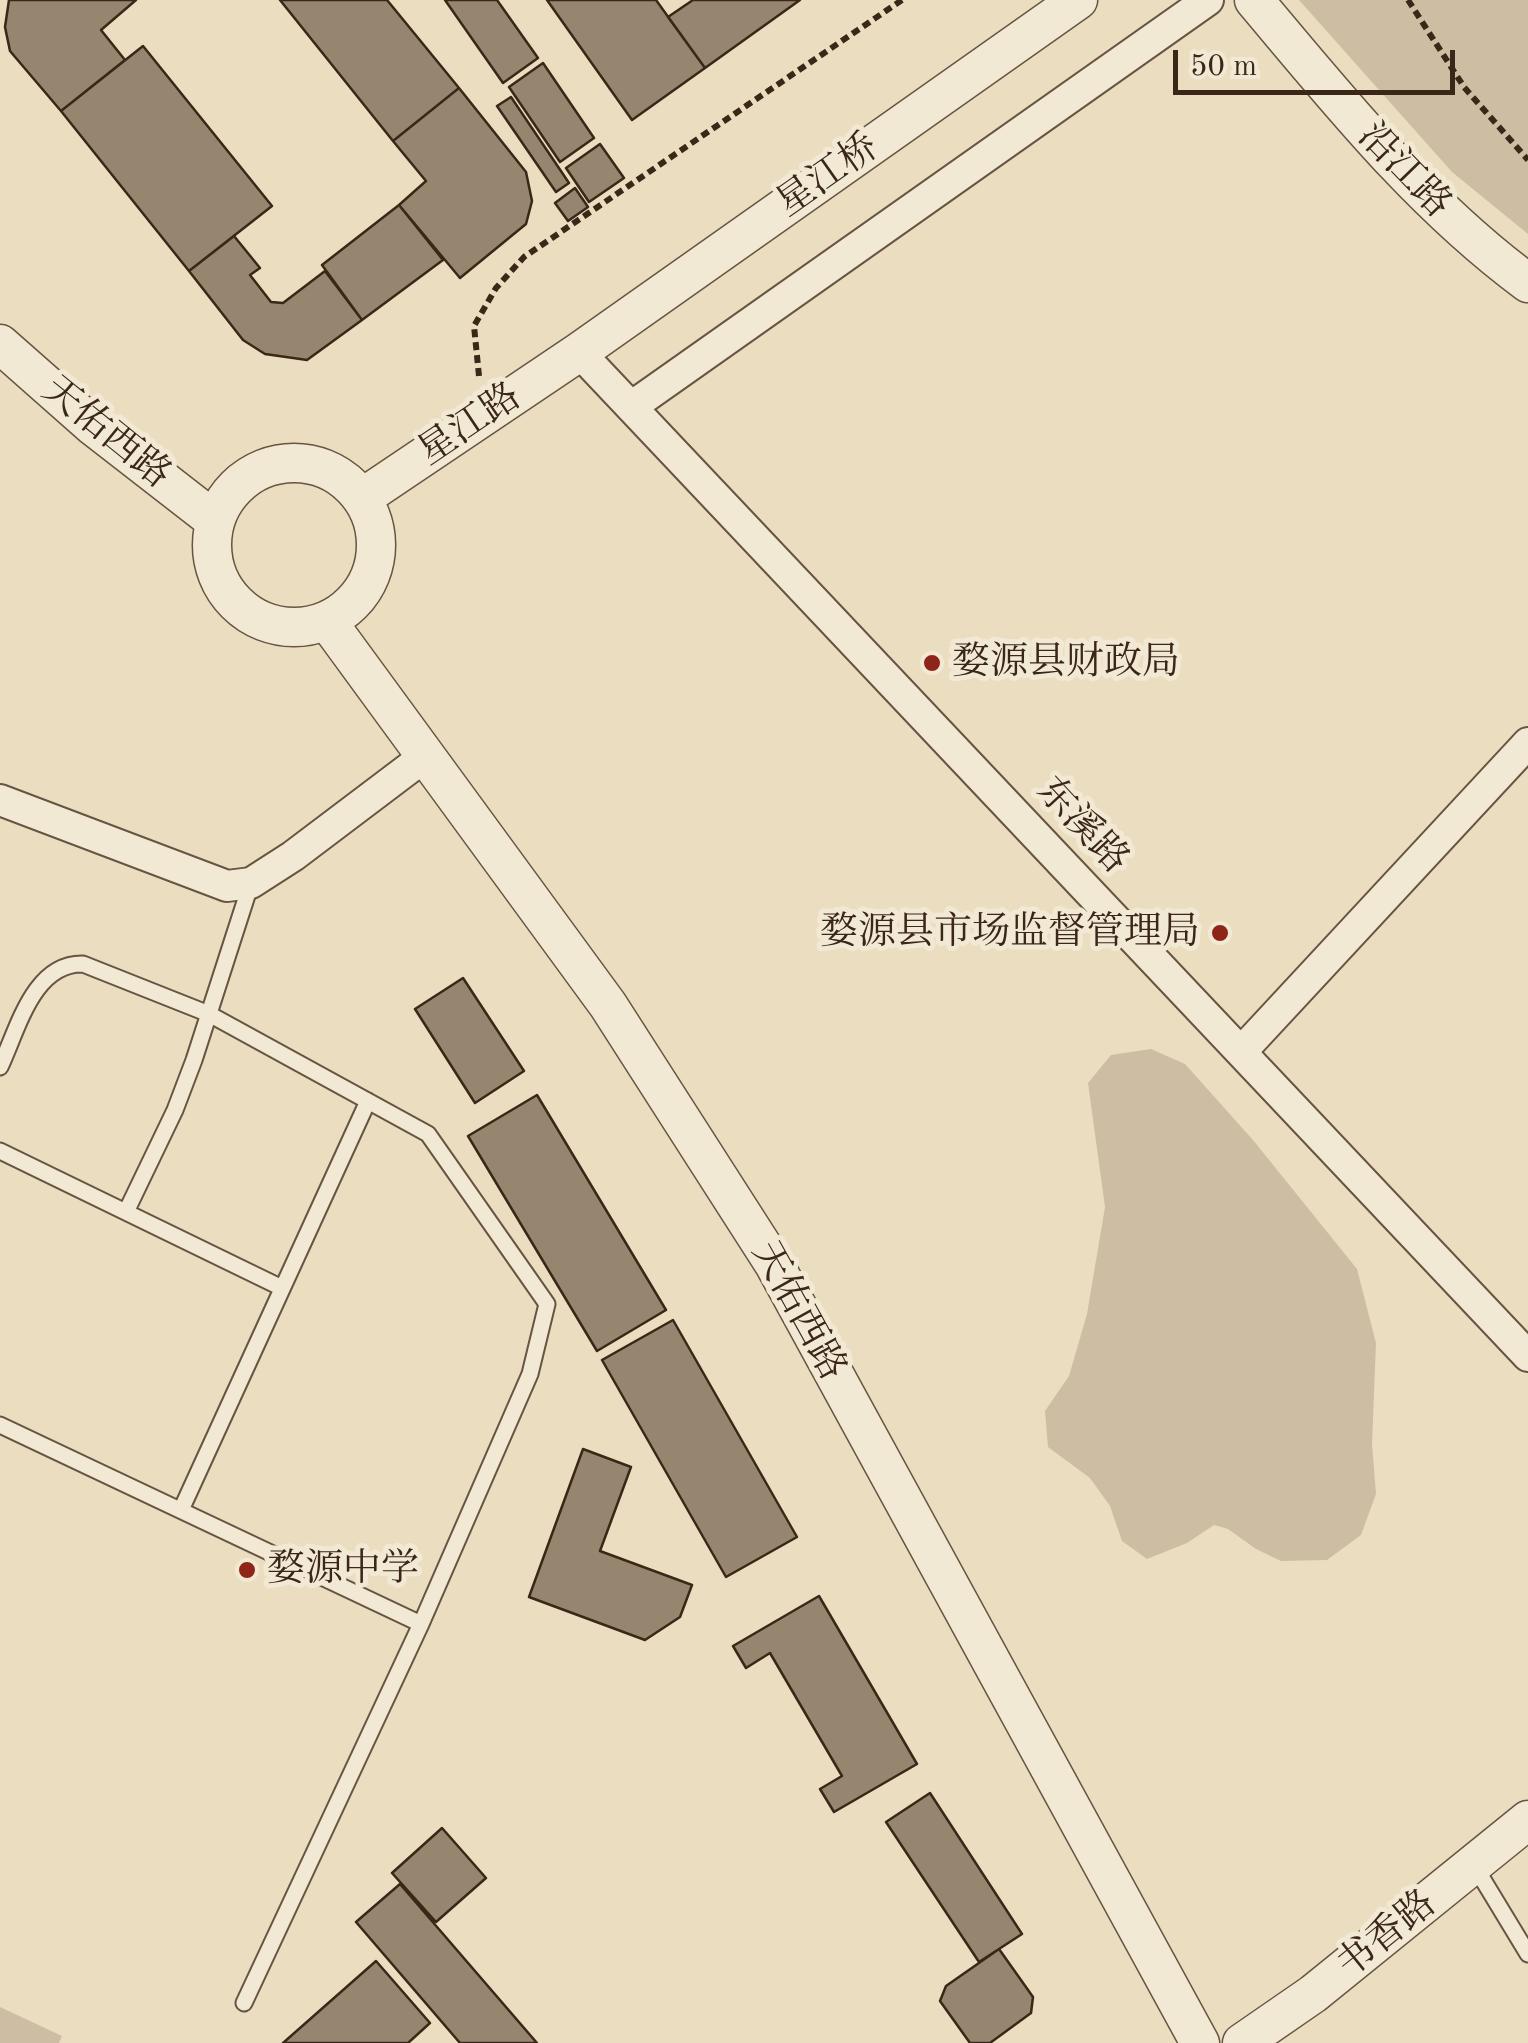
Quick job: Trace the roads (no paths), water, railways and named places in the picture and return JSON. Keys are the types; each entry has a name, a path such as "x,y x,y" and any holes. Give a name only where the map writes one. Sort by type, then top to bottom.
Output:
{"street":[{"name":"星江桥","path":"578,352 1078,0"},
{"path":"631,407 1208,0"},
{"name":"沿江路","path":"1254,0 1361,128 1429,200 1528,283"},
{"name":"天佑西路","path":"0,344 92,426 214,520"},
{"name":"东溪路","path":"578,352 1528,1356"},
{"name":"星江路","path":"362,498 578,352"},
{"path":"294,462 320,466 344,479 362,498 373,520 377,544 364,590 348,608 327,621 304,628 281,627 259,620 239,607 224,589 214,567 210,544 214,520 226,497 245,478 268,466 294,462"},
{"name":"天佑西路","path":"327,621 608,1005 774,1264 1200,2043"},
{"path":"1240,1052 1528,744"},
{"path":"0,800 227,886 251,883 294,856 424,757"},
{"name":"书香路","path":"1242,2043 1313,1994 1528,1820"}],"lane":[{"path":"126,1212 175,1110 251,883"},
{"path":"0,1067 33,995 64,964 83,964 209,1014 428,1134 547,1304 530,1374 422,1624 244,2003"},
{"path":"182,1510 368,1101"},
{"path":"0,1150 282,1288"},
{"path":"0,1424 422,1624"},
{"path":"1474,1866 1528,1954"}],"place":[{"name":"婺源县财政局","path":"932,663"},
{"name":"婺源县市场监督管理局","path":"1220,933"},
{"name":"婺源中学","path":"247,1570"}]}
